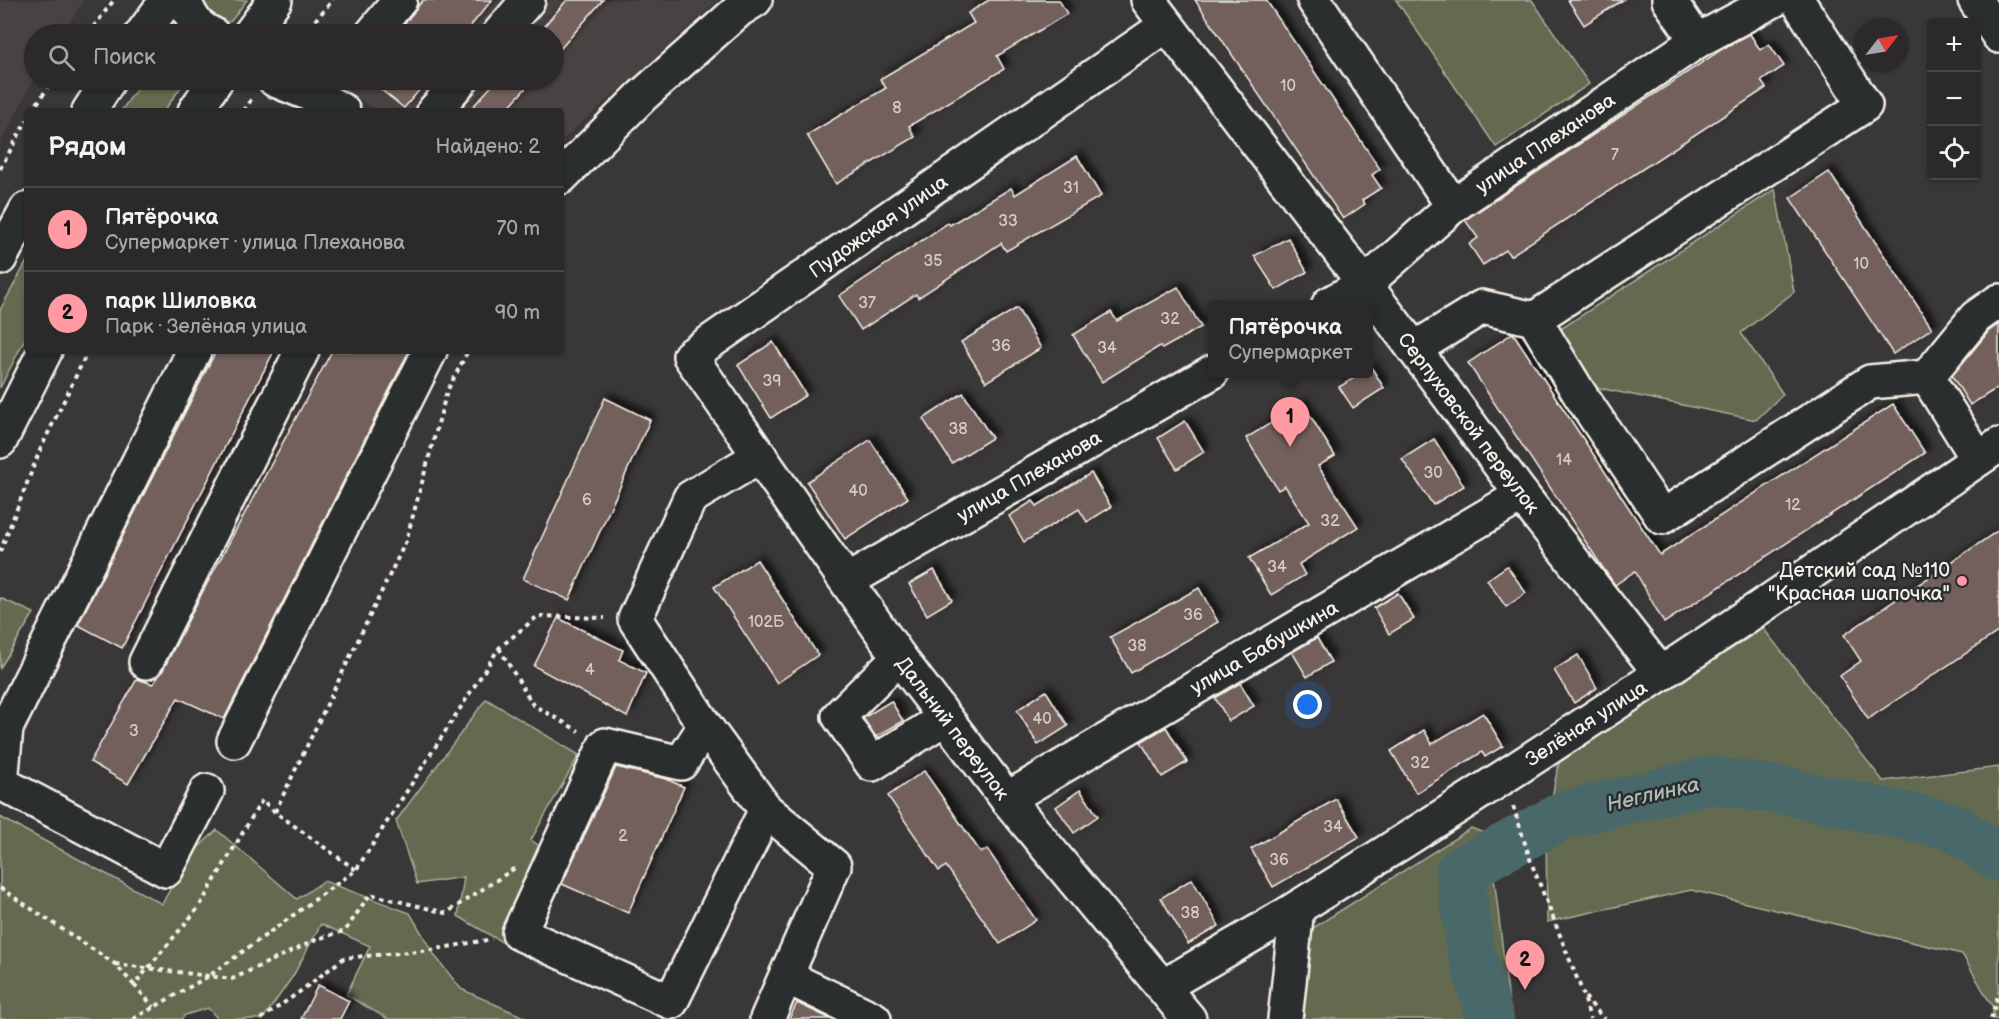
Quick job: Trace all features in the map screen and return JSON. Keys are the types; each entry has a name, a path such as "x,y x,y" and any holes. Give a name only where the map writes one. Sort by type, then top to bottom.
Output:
{"street":[{"path":"149,24 167,0"},
{"path":"184,0 197,24"},
{"path":"257,24 275,0"},
{"path":"380,24 400,0"},
{"path":"508,24 528,0"},
{"path":"564,174 642,96 739,10 755,0"},
{"path":"1314,0 1453,206"},
{"path":"1669,0 1697,41"},
{"name":"улица Плеханова","path":"1336,300 1365,284 1453,206 1697,41 1774,0"},
{"path":"1534,319 1865,105 1797,0"},
{"path":"1975,0 1999,36"},
{"name":"Серпуховской переулок","path":"1157,13 1365,284 1522,495 1661,674"},
{"name":"Пудожская улица","path":"760,456 683,361 1157,13"},
{"path":"90,108 102,90"},
{"path":"197,108 208,90"},
{"path":"302,90 328,100"},
{"path":"438,108 453,90"},
{"path":"0,258 15,216"},
{"path":"1414,349 1482,307 1534,319 1662,517 1870,382 1927,377 1976,317 1999,301"},
{"path":"0,441 44,354"},
{"path":"193,354 6,728 1,783 166,870 207,791"},
{"path":"146,662 300,354"},
{"path":"234,741 428,354"},
{"name":"улица Плеханова","path":"847,581 1208,374"},
{"path":"1927,377 1989,452"},
{"name":"Зелёная улица","path":"1164,986 1297,908 1661,674 1989,452"},
{"path":"760,456 690,498 635,619 705,726 766,810 834,866 767,1019"},
{"name":"Дальний переулок","path":"760,456 899,657 945,718 1007,799 1189,1019"},
{"name":"улица Бабушкина","path":"1007,799 1522,495"},
{"path":"899,657 839,716 872,764 945,718"},
{"path":"705,726 681,763 605,745 519,933 670,1002 766,810"},
{"path":"1285,1019 1297,908"},
{"path":"787,977 874,1019"}],"path":[{"path":"96,24 114,0"},
{"path":"312,24 333,0"},
{"path":"34,108 45,90"},
{"path":"0,169 24,125"},
{"path":"0,552 40,450 87,354"},
{"path":"275,812 406,541 447,392 466,354"},
{"path":"133,1019 209,976 356,870 499,648 538,616 635,619"},
{"path":"499,648 533,705 605,745"},
{"path":"1513,806 1531,862 1584,996 1590,1019"},
{"path":"116,964 232,979 320,938 345,932 370,894 446,913 524,862"},
{"path":"261,1019 344,958 466,945 519,933"},
{"path":"135,985 154,1007"},
{"path":"1991,1019 1999,992"},
{"path":"1584,996 1604,1019"}],"shaded area":[{"path":"0,0 84,0 68,24 24,24 24,90 28,90 0,145"},
{"path":"377,0 718,0 564,138 564,108 372,108 344,90 564,90 564,24 357,24"}],"green space":[{"path":"203,0 247,0 231,21 219,24 202,8"},
{"path":"1396,0 1532,0 1589,84 1496,147"},
{"path":"136,90 179,90 166,108 123,108"},
{"path":"1775,189 1794,292 1741,333 1783,394 1756,420 1594,387 1556,332"},
{"path":"24,266 24,341 0,388 0,310"},
{"path":"0,598 34,613 0,668"},
{"path":"1763,628 1883,781 1999,767 1999,1019 1993,1019 1993,1008 1962,954 1691,890 1547,922 1546,828 1559,761"},
{"path":"486,699 579,755 531,840 560,861 515,950 458,916 464,877 417,884 396,821"},
{"path":"0,817 162,904 187,858 217,830 297,899 324,881 410,913 435,956 461,989 528,1019 388,1019 346,995 370,946 321,924 293,976 263,1019 218,1019 208,1008 185,1015 182,1019 0,1019"},
{"path":"1471,828 1489,835 1511,1019 1302,1019 1313,928"}],"building":[{"path":"423,0 492,0 472,24 404,24"},
{"path":"567,0 603,0 564,45 564,24 546,24"},
{"path":"989,0 1059,0 1067,14 997,56 1004,69 909,126 915,137 836,184 807,135 886,88 880,79 974,23 968,13"},
{"path":"1195,0 1266,0 1380,169 1372,175 1381,188 1362,200 1365,204 1343,219"},
{"path":"1568,0 1623,0 1584,25"},
{"path":"1750,34 1760,50 1769,44 1784,66 1761,81 1766,88 1510,256 1506,250 1483,265 1469,244 1478,238 1465,220 1724,48"},
{"path":"382,90 419,90 404,108"},
{"path":"488,90 524,90 508,108 472,108"},
{"path":"1077,156 1101,196 1006,251 1001,243 918,298 916,294 861,330 839,296 948,223 950,225 1011,188 1015,195"},
{"path":"1829,172 1932,328 1893,354 1790,198"},
{"path":"1288,238 1307,272 1276,290 1254,256"},
{"path":"1178,287 1201,327 1162,349 1160,346 1102,382 1073,335 1111,312 1117,321"},
{"path":"1017,308 1041,348 986,382 961,342"},
{"path":"1999,324 1999,387 1970,405 1952,376 1989,331"},
{"path":"1513,333 1660,555 1893,404 1925,453 1664,623 1635,571 1615,585 1468,363"},
{"path":"773,342 806,395 771,418 738,365"},
{"path":"214,354 272,354 122,648 78,625"},
{"path":"330,354 407,354 224,719 178,698 128,784 90,762 137,679 153,684 163,670"},
{"path":"1373,370 1384,388 1353,408 1339,387 1354,378 1373,378"},
{"path":"963,393 992,438 952,463 923,419"},
{"path":"605,398 650,420 569,600 523,579"},
{"path":"1303,404 1335,456 1318,466 1358,527 1299,564 1305,575 1271,595 1249,558 1309,523 1285,486 1278,490 1246,438"},
{"path":"1185,421 1204,452 1177,469 1158,438"},
{"path":"1434,439 1464,486 1433,505 1402,459"},
{"path":"870,440 908,498 845,539 807,482"},
{"path":"1091,473 1111,507 1087,522 1079,509 1024,542 1009,516 1033,501 1037,506"},
{"name":"Детский сад №110 \"Красная шапочка\"","path":"1999,530 1999,631 1868,719 1840,676 1861,661 1844,635"},
{"path":"757,560 818,655 777,683 714,587"},
{"path":"1507,566 1526,593 1506,607 1487,580"},
{"path":"934,570 952,600 927,615 909,584"},
{"path":"1199,588 1218,622 1131,673 1110,637"},
{"path":"1398,593 1414,619 1389,634 1374,608"},
{"path":"558,618 623,650 619,660 646,673 627,717 534,666"},
{"path":"1317,638 1331,662 1307,677 1292,652"},
{"path":"1578,655 1597,688 1574,703 1554,670"},
{"path":"1240,683 1254,706 1229,721 1215,698"},
{"path":"1046,691 1068,726 1038,745 1017,710"},
{"path":"891,701 903,721 876,737 863,718"},
{"path":"1483,713 1503,746 1485,757 1482,752 1416,793 1391,751 1424,730 1432,744"},
{"path":"1166,727 1187,762 1162,777 1141,742"},
{"path":"616,767 666,779 684,787 628,913 562,884"},
{"path":"924,771 981,853 987,849 1036,920 1000,944 946,866 939,871 888,796"},
{"path":"1080,790 1098,816 1074,833 1056,807"},
{"path":"1336,799 1359,837 1273,887 1251,849"},
{"path":"1192,879 1219,926 1188,944 1161,898"},
{"path":"318,985 349,1001 340,1019 301,1019"},
{"path":"797,1003 831,1019 789,1019"}],"waterway":[{"name":"Неглинка","path":"1490,1019 1470,946 1460,871 1564,815 1711,780 1786,791 1952,826 1999,858"}],"place":[{"name":"Пятёрочка","path":"1290,447"},
{"name":"Детский сад №110 \"Красная шапочка\"","path":"1962,581"},
{"name":"парк Шиловка","path":"1525,990"}]}
